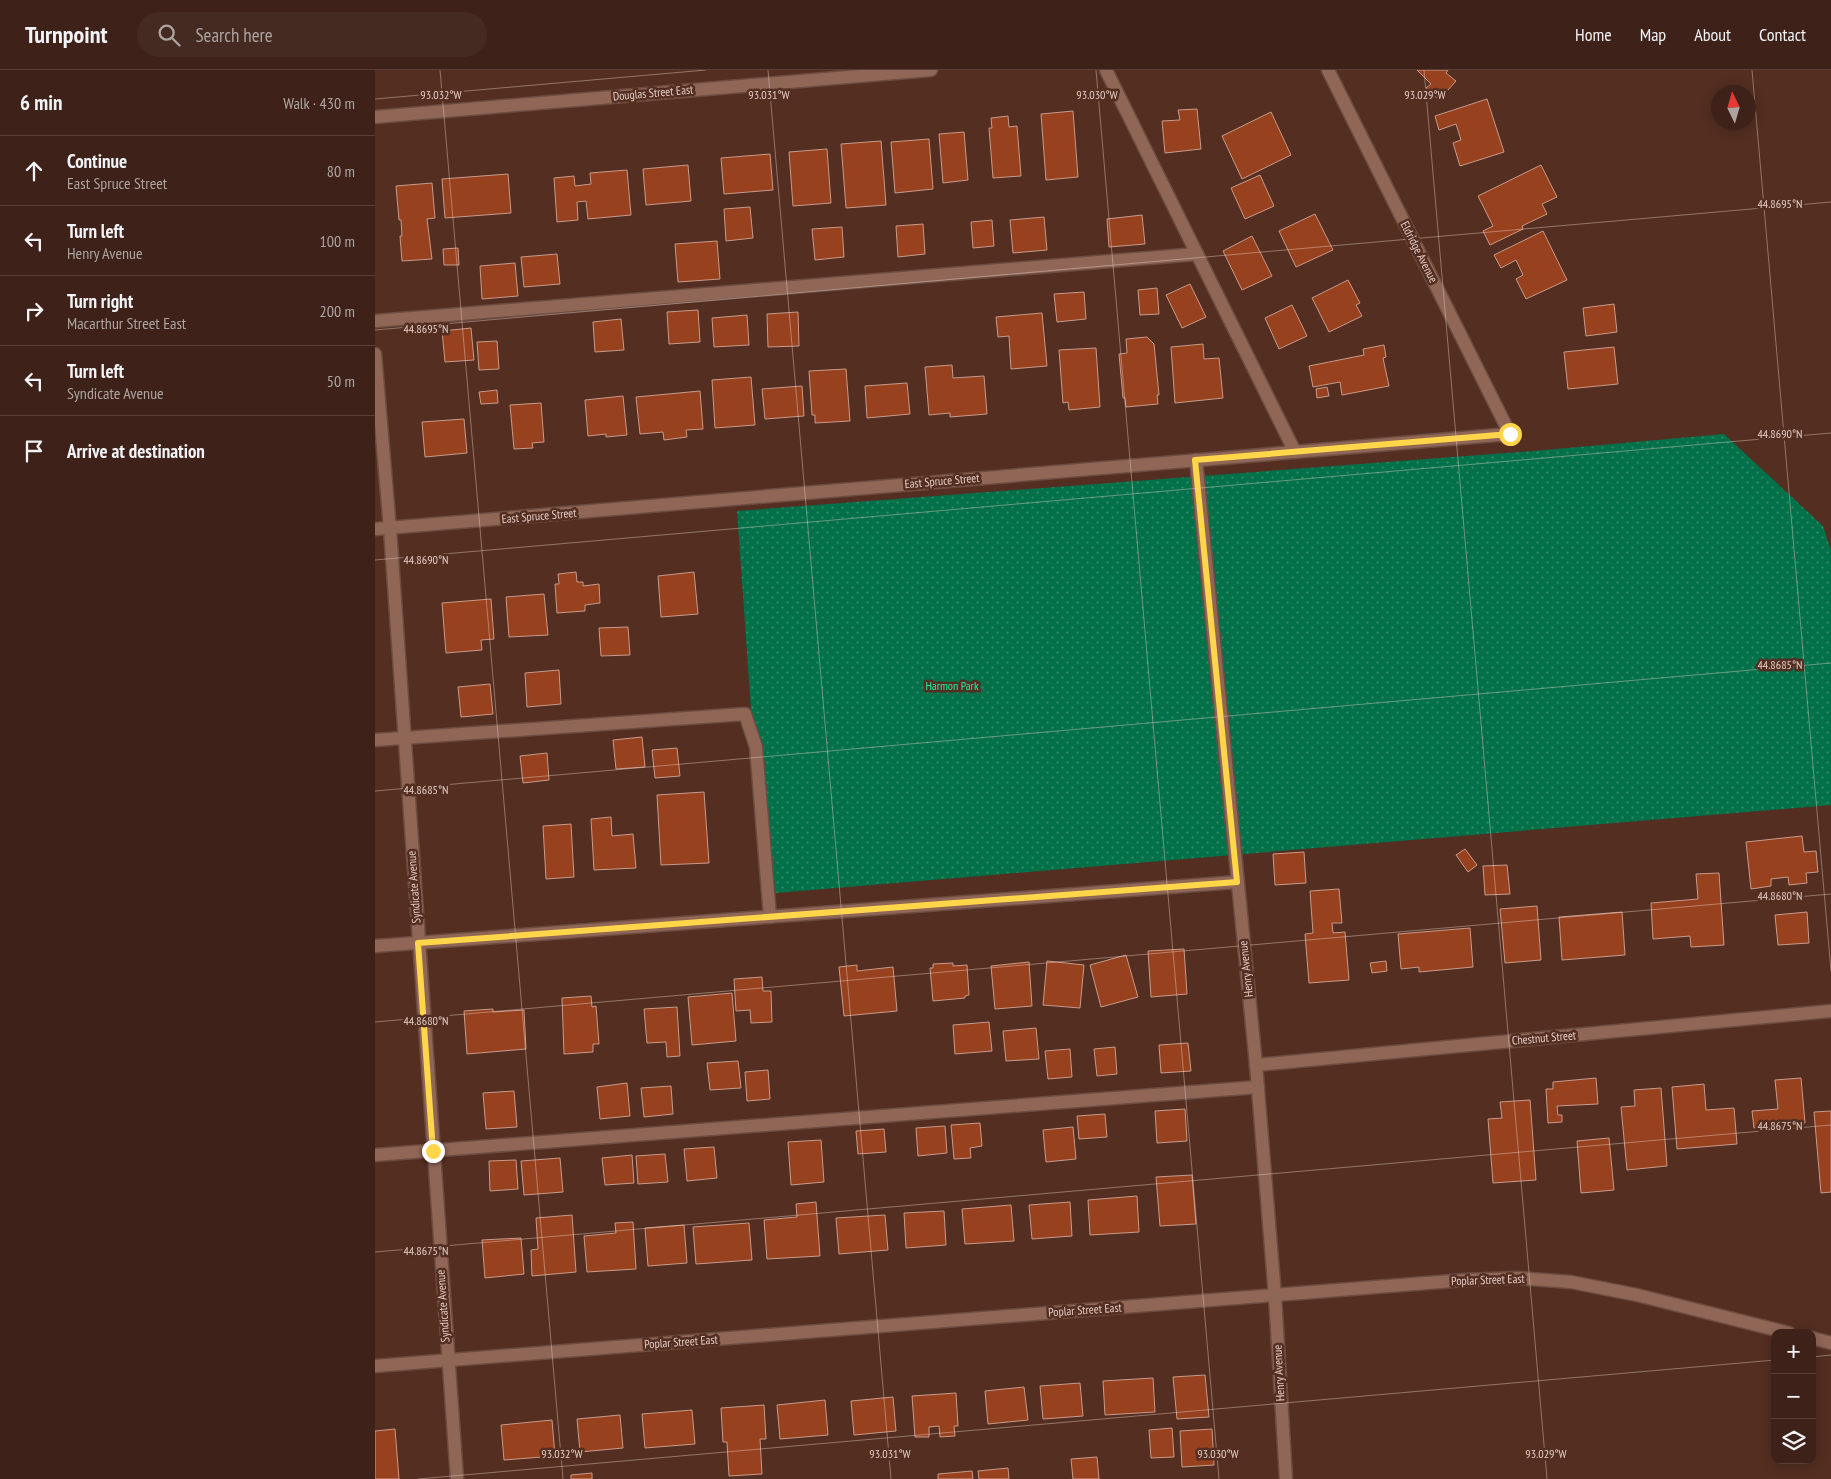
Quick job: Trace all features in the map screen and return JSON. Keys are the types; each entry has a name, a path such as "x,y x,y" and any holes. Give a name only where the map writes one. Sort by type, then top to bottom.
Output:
{"street":[{"name":"Douglas Street East","path":"375,117 931,70"},
{"path":"1106,70 1295,452"},
{"name":"Eldridge Avenue","path":"1328,70 1510,434"},
{"path":"375,321 1197,254"},
{"name":"Syndicate Avenue","path":"375,354 390,528 447,1360 457,1479"},
{"name":"East Spruce Street","path":"375,529 1510,434"},
{"name":"Henry Avenue","path":"1195,460 1258,1087 1275,1296 1286,1479"},
{"path":"375,740 745,714 756,747 770,917"},
{"path":"375,946 1237,882"},
{"name":"Chestnut Street","path":"1256,1065 1831,1011"},
{"path":"375,1155 1258,1087"},
{"name":"Poplar Street East","path":"375,1366 1465,1280 1518,1278 1571,1282 1637,1295 1773,1329"},
{"path":"1816,1339 1831,1343"}],"green space":[{"name":"Harmon Park","path":"1724,434 1823,526 1831,550 1831,805 764,894 737,511 1534,451"}],"building":[{"path":"1417,70 1448,70 1446,73 1456,81 1439,100 1426,88 1431,84"},
{"path":"1487,99 1504,152 1460,166 1453,143 1461,140 1456,124 1439,130 1435,116"},
{"path":"1197,109 1201,149 1165,153 1162,121 1180,120 1178,110"},
{"path":"1073,111 1078,177 1046,180 1041,114"},
{"path":"1271,112 1291,155 1242,179 1222,136"},
{"path":"1008,116 1009,127 1017,126 1021,176 993,178 989,128 992,128 991,118"},
{"path":"964,132 968,180 943,183 939,134"},
{"path":"929,139 933,189 895,193 891,142"},
{"path":"881,141 886,205 846,208 841,144"},
{"path":"827,149 831,203 793,206 789,152"},
{"path":"770,154 773,190 724,194 721,158"},
{"path":"688,165 691,201 646,205 643,169"},
{"path":"1541,165 1557,197 1542,204 1547,214 1522,226 1523,229 1490,245 1483,231 1493,226 1478,196"},
{"path":"627,170 631,215 588,219 586,201 577,202 578,220 557,222 554,178 574,176 575,186 591,184 590,173"},
{"path":"508,174 511,213 445,218 442,179"},
{"path":"1260,175 1274,206 1245,219 1231,188"},
{"path":"432,183 435,218 427,219 432,259 402,261 401,220 399,220 396,186"},
{"path":"750,207 753,238 726,241 724,209"},
{"path":"1315,214 1333,250 1296,267 1279,231"},
{"path":"1142,215 1145,244 1109,247 1107,219"},
{"path":"1044,217 1047,250 1013,253 1010,220"},
{"path":"992,220 994,246 973,248 971,222"},
{"path":"923,224 925,254 898,257 896,226"},
{"path":"842,227 844,257 815,260 812,229"},
{"path":"1543,231 1567,280 1526,299 1516,279 1523,275 1516,260 1501,268 1494,255"},
{"path":"1252,236 1272,276 1242,290 1223,251"},
{"path":"717,241 720,279 678,282 675,244"},
{"path":"458,248 459,265 444,265 443,249"},
{"path":"557,254 560,284 524,287 521,257"},
{"path":"515,263 518,296 482,299 480,266"},
{"path":"1348,280 1360,303 1356,305 1362,316 1329,332 1312,298"},
{"path":"1190,284 1206,317 1182,328 1166,295"},
{"path":"1157,288 1159,314 1140,315 1138,290"},
{"path":"1084,292 1086,319 1057,322 1054,294"},
{"path":"1614,304 1617,332 1586,336 1583,308"},
{"path":"1292,305 1307,336 1279,349 1265,318"},
{"path":"698,310 700,342 669,344 667,312"},
{"path":"798,312 799,346 768,347 767,314"},
{"path":"1042,313 1047,366 1011,369 1009,336 998,337 996,317"},
{"path":"747,315 749,345 714,347 712,318"},
{"path":"621,319 624,350 595,352 593,322"},
{"path":"471,328 474,360 445,362 442,331"},
{"path":"1147,337 1154,344 1159,395 1157,395 1158,404 1126,407 1125,398 1123,398 1119,354 1127,353 1126,339"},
{"path":"497,341 499,369 479,370 477,342"},
{"path":"1203,344 1204,359 1219,358 1223,398 1175,403 1171,347"},
{"path":"1384,345 1386,357 1383,358 1389,386 1342,395 1340,382 1313,387 1309,366 1364,355 1363,349"},
{"path":"1614,347 1618,384 1568,389 1564,352"},
{"path":"1096,348 1100,407 1069,410 1068,402 1063,403 1059,350"},
{"path":"952,365 953,378 984,376 987,414 950,417 950,413 929,415 925,367"},
{"path":"846,369 850,421 815,423 815,415 812,415 809,371"},
{"path":"751,377 755,425 715,428 712,380"},
{"path":"907,383 910,414 867,418 865,386"},
{"path":"802,386 804,416 765,419 762,389"},
{"path":"1327,387 1329,396 1317,398 1316,389"},
{"path":"497,390 498,403 481,404 479,392"},
{"path":"700,391 703,429 686,430 687,437 664,440 663,432 640,434 636,397"},
{"path":"623,396 627,435 606,437 606,434 588,436 585,400"},
{"path":"541,403 544,442 532,443 533,448 514,449 510,405"},
{"path":"464,419 467,453 425,457 422,422"},
{"path":"576,572 577,582 583,582 583,586 599,584 600,603 585,605 585,611 557,613 555,584 559,584 558,574"},
{"path":"694,572 698,614 661,617 658,576"},
{"path":"544,594 548,635 509,637 506,597"},
{"path":"491,599 494,639 481,640 482,650 446,653 442,603"},
{"path":"628,627 630,655 601,656 599,628"},
{"path":"559,670 561,704 527,707 525,673"},
{"path":"490,684 493,714 461,717 458,687"},
{"path":"642,737 645,767 616,769 613,740"},
{"path":"677,748 680,776 655,778 652,750"},
{"path":"547,753 549,780 523,783 520,756"},
{"path":"704,792 709,863 661,865 657,795"},
{"path":"611,817 612,836 633,834 636,868 594,870 591,819"},
{"path":"571,824 574,877 546,879 543,826"},
{"path":"1802,836 1804,852 1816,851 1818,872 1806,873 1807,883 1789,885 1788,877 1771,879 1771,886 1751,889 1746,842"},
{"path":"1465,849 1477,865 1468,872 1456,855"},
{"path":"1304,852 1306,883 1275,885 1273,854"},
{"path":"1507,865 1510,894 1485,895 1483,866"},
{"path":"1719,873 1724,945 1691,947 1690,936 1653,939 1651,903 1698,899 1696,874"},
{"path":"1339,889 1342,923 1332,923 1333,933 1345,932 1349,980 1309,983 1305,934 1313,933 1310,891"},
{"path":"1537,906 1541,960 1505,963 1500,909"},
{"path":"1622,912 1625,955 1562,960 1559,917"},
{"path":"1807,912 1809,943 1778,945 1775,915"},
{"path":"1470,928 1473,967 1419,972 1419,967 1401,969 1398,934"},
{"path":"1184,949 1187,994 1151,997 1148,951"},
{"path":"1126,955 1138,997 1101,1007 1090,965"},
{"path":"1047,961 1084,965 1080,1008 1043,1005"},
{"path":"1386,961 1387,971 1372,973 1370,963"},
{"path":"1029,962 1032,1006 995,1009 991,966"},
{"path":"953,963 953,966 967,965 969,995 965,996 965,998 933,1001 930,968 933,968 933,964"},
{"path":"857,965 857,971 893,967 897,1011 844,1016 839,967"},
{"path":"762,977 763,991 771,991 772,1022 751,1023 750,1010 736,1011 734,979"},
{"path":"732,993 736,1041 692,1045 688,997"},
{"path":"591,996 592,1007 596,1006 599,1044 593,1044 593,1052 564,1054 562,998"},
{"path":"677,1007 680,1056 667,1057 666,1042 647,1043 644,1009"},
{"path":"493,1009 493,1012 524,1010 526,1049 467,1054 464,1011"},
{"path":"989,1022 992,1051 955,1054 953,1025"},
{"path":"1036,1028 1039,1059 1006,1061 1003,1031"},
{"path":"1188,1043 1191,1071 1161,1073 1159,1045"},
{"path":"1115,1047 1117,1074 1097,1076 1094,1049"},
{"path":"1070,1049 1072,1077 1048,1079 1045,1051"},
{"path":"738,1061 741,1088 710,1090 707,1063"},
{"path":"768,1070 770,1099 747,1101 745,1072"},
{"path":"1596,1078 1598,1104 1557,1106 1558,1115 1562,1115 1562,1122 1548,1123 1546,1089 1553,1089 1553,1082"},
{"path":"1801,1078 1805,1123 1754,1128 1752,1111 1778,1109 1775,1080"},
{"path":"627,1083 630,1116 600,1119 597,1087"},
{"path":"1704,1084 1706,1110 1734,1108 1737,1144 1677,1149 1672,1087"},
{"path":"671,1086 673,1114 644,1117 641,1088"},
{"path":"1661,1088 1667,1166 1627,1170 1621,1107 1635,1106 1634,1090"},
{"path":"514,1091 517,1127 486,1129 483,1093"},
{"path":"1530,1100 1536,1180 1493,1183 1488,1119 1502,1118 1500,1102"},
{"path":"1185,1109 1187,1141 1157,1143 1155,1111"},
{"path":"1831,1111 1831,1192 1821,1193 1814,1112"},
{"path":"1105,1114 1107,1137 1079,1139 1077,1116"},
{"path":"980,1123 982,1146 970,1148 971,1158 954,1159 951,1125"},
{"path":"945,1126 947,1153 918,1156 916,1128"},
{"path":"1073,1127 1076,1159 1046,1162 1043,1130"},
{"path":"884,1129 886,1152 858,1154 856,1131"},
{"path":"1609,1138 1614,1190 1581,1193 1577,1141"},
{"path":"821,1140 824,1182 791,1185 788,1142"},
{"path":"714,1147 717,1178 687,1181 684,1149"},
{"path":"665,1154 668,1182 638,1184 636,1156"},
{"path":"632,1155 634,1183 605,1185 602,1158"},
{"path":"560,1158 563,1192 524,1195 521,1161"},
{"path":"516,1160 518,1189 490,1191 489,1161"},
{"path":"1192,1175 1196,1224 1160,1226 1156,1177"},
{"path":"1137,1196 1139,1232 1090,1235 1088,1200"},
{"path":"816,1202 820,1256 767,1259 764,1220 797,1217 796,1204"},
{"path":"1070,1202 1072,1236 1032,1239 1029,1205"},
{"path":"1011,1205 1014,1241 965,1244 962,1209"},
{"path":"944,1211 946,1245 906,1248 904,1213"},
{"path":"572,1215 576,1272 532,1276 531,1250 538,1249 536,1218"},
{"path":"885,1215 888,1250 839,1254 836,1218"},
{"path":"633,1222 636,1269 587,1272 584,1236 616,1233 615,1223"},
{"path":"749,1223 752,1260 696,1264 693,1227"},
{"path":"684,1225 687,1263 648,1266 645,1228"},
{"path":"521,1238 524,1274 485,1278 482,1240"},
{"path":"1205,1375 1209,1417 1177,1419 1173,1377"},
{"path":"1153,1378 1155,1412 1105,1415 1103,1381"},
{"path":"1080,1383 1083,1416 1043,1419 1040,1386"},
{"path":"1024,1387 1028,1420 988,1424 985,1391"},
{"path":"956,1393 958,1426 954,1426 955,1436 940,1437 939,1426 929,1427 929,1437 915,1437 912,1396"},
{"path":"893,1397 896,1431 854,1435 851,1401"},
{"path":"825,1400 828,1435 780,1439 777,1405"},
{"path":"764,1405 766,1439 760,1439 762,1474 729,1476 727,1442 723,1442 721,1408"},
{"path":"692,1410 695,1444 645,1448 642,1414"},
{"path":"620,1415 623,1448 580,1452 577,1419"},
{"path":"552,1420 555,1456 504,1460 501,1425"},
{"path":"1172,1428 1174,1457 1151,1458 1149,1430"},
{"path":"395,1429 399,1479 375,1479 375,1431"},
{"path":"1212,1429 1214,1465 1182,1467 1180,1431"},
{"path":"1097,1457 1099,1479 1073,1479 1071,1459"},
{"path":"1008,1468 1009,1479 979,1479 978,1471"},
{"path":"972,1471 973,1479 938,1479 938,1474"},
{"path":"592,1473 592,1479 571,1479 571,1475"}],"route":[{"path":"433,1151 418,943 1237,882 1195,460 1510,434"}]}
